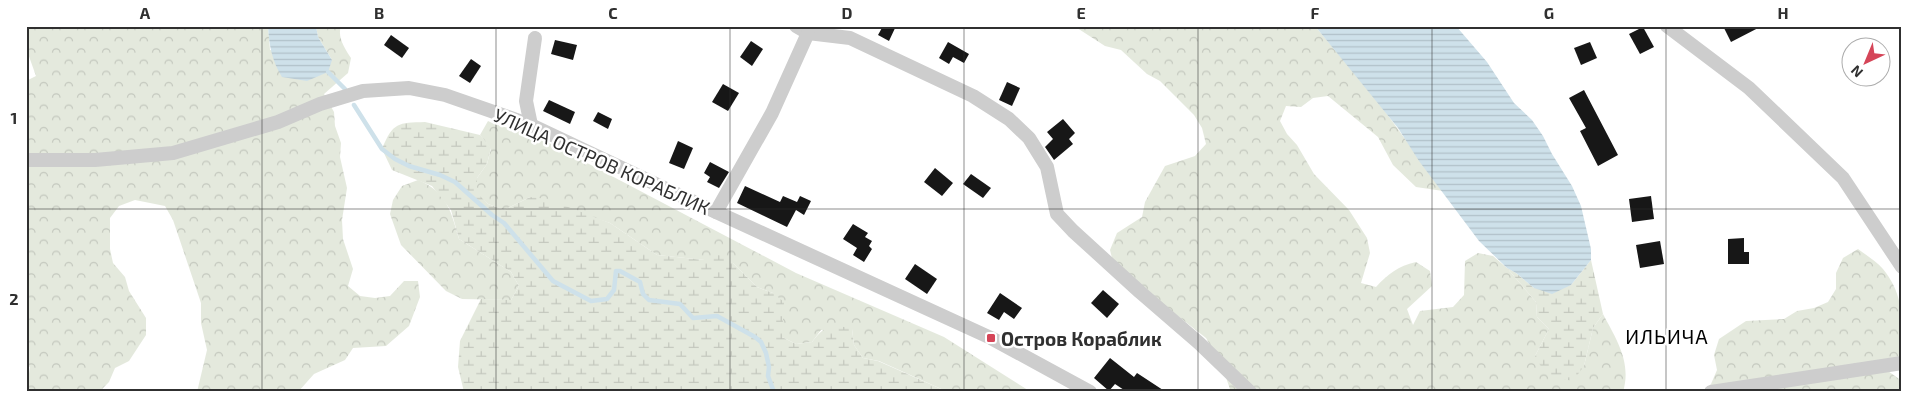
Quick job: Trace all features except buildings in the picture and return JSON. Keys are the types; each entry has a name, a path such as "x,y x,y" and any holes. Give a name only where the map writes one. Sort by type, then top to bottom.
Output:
{"street":[{"path":"1667,26 1748,88 1843,178 1902,267"},
{"path":"716,212 772,113 802,30 850,38 973,96 1009,119 1028,138 1046,167 1058,214 1080,237 1199,343 1250,392"},
{"path":"531,125 526,101 534,38"},
{"name":"УЛИЦА ОСТРОВ КОРАБЛИК","path":"26,160 95,160 173,153 278,122 320,104 363,91 409,88 445,95 531,125 991,338 1090,392"},
{"path":"1711,392 1902,363"}],"green space":[{"path":"26,26 268,26 270,50 332,60 318,37 316,26 341,26 341,39 351,58 348,73 324,94 334,112 335,126 341,143 340,157 347,188 342,220 343,239 353,269 348,286 360,296 375,298 390,296 404,281 418,281 420,297 409,326 386,346 353,348 345,360 314,374 298,392 197,392 207,350 201,323 201,303 173,220 165,206 135,200 119,206 110,218 110,249 113,263 125,277 129,291 146,318 146,335 129,361 115,368 109,382 99,392 26,392 30,367 26,365 26,81 36,76 26,48"},
{"path":"1074,26 1315,26 1376,99 1443,191 1416,187 1393,165 1378,137 1328,96 1313,98 1301,107 1286,106 1280,121 1287,134 1297,145 1314,174 1349,210 1367,238 1370,253 1361,283 1376,287 1394,271 1416,262 1430,271 1432,286 1407,309 1413,325 1420,311 1453,307 1464,295 1465,261 1478,253 1493,256 1507,268 1536,302 1537,317 1549,329 1535,356 1584,366 1593,328 1603,314 1624,361 1626,371 1623,392 1231,392 1222,366 1206,338 1114,266 1110,250 1117,233 1142,217 1145,202 1165,166 1195,156 1206,144 1202,128 1194,115 1160,81 1147,74 1121,50 1105,46"},
{"path":"488,121 532,134 796,273 944,337 1031,392 948,392 879,361 863,358 854,345 852,329 821,330 812,342 796,344 782,337 773,293 757,287 733,263 657,255 610,223 530,197 504,210 488,204 477,194 477,178 487,164 491,149 480,135"},
{"path":"425,122 480,135 491,148 487,164 477,178 477,193 488,204 504,210 530,197 547,199 610,223 657,255 705,260 719,255 733,263 757,287 773,293 784,302 782,337 796,344 812,342 821,332 829,327 839,326 852,329 854,345 863,358 878,361 948,392 464,392 458,367 460,341 481,299 511,300 519,286 511,272 459,239 451,210 432,186 392,170 382,149 393,129 402,124"},
{"path":"418,180 436,190 442,197 450,211 459,239 511,272 519,286 511,300 462,299 446,291 401,245 390,214 393,200 402,186"},
{"path":"1858,249 1883,269 1899,299 1902,320 1902,354 1899,361 1888,371 1902,381 1902,392 1703,392 1711,384 1717,370 1714,355 1719,339 1746,321 1784,319 1797,311 1814,308 1828,302 1836,289 1836,273 1843,258"},
{"path":"1591,260 1603,314 1593,328 1584,366 1573,381 1546,372 1539,363 1535,356 1549,329 1537,317 1536,302 1507,268 1534,288 1571,285"}],"shaded area":[{"path":"268,26 316,26 318,37 332,60 328,72 307,81 282,77 272,53"},
{"path":"1315,26 1456,26 1487,62 1514,103 1532,120 1572,186 1581,206 1591,249 1591,260 1571,285 1552,294 1534,288 1507,268 1479,241 1419,161 1398,128"}],"waterway":[{"path":"328,72 345,89"},
{"path":"354,105 382,149 395,159 409,166 440,175 455,182 492,215 504,223 553,281 591,301 607,299 614,290 616,271 620,271 640,282 643,294 649,300 680,304 693,318 717,316 755,337 761,342 766,353 769,367 768,376 774,392"}],"place":[{"name":"Остров Кораблик","path":"991,338"}],"district":[{"name":"ИЛЬИЧА","path":"1667,336"}]}
